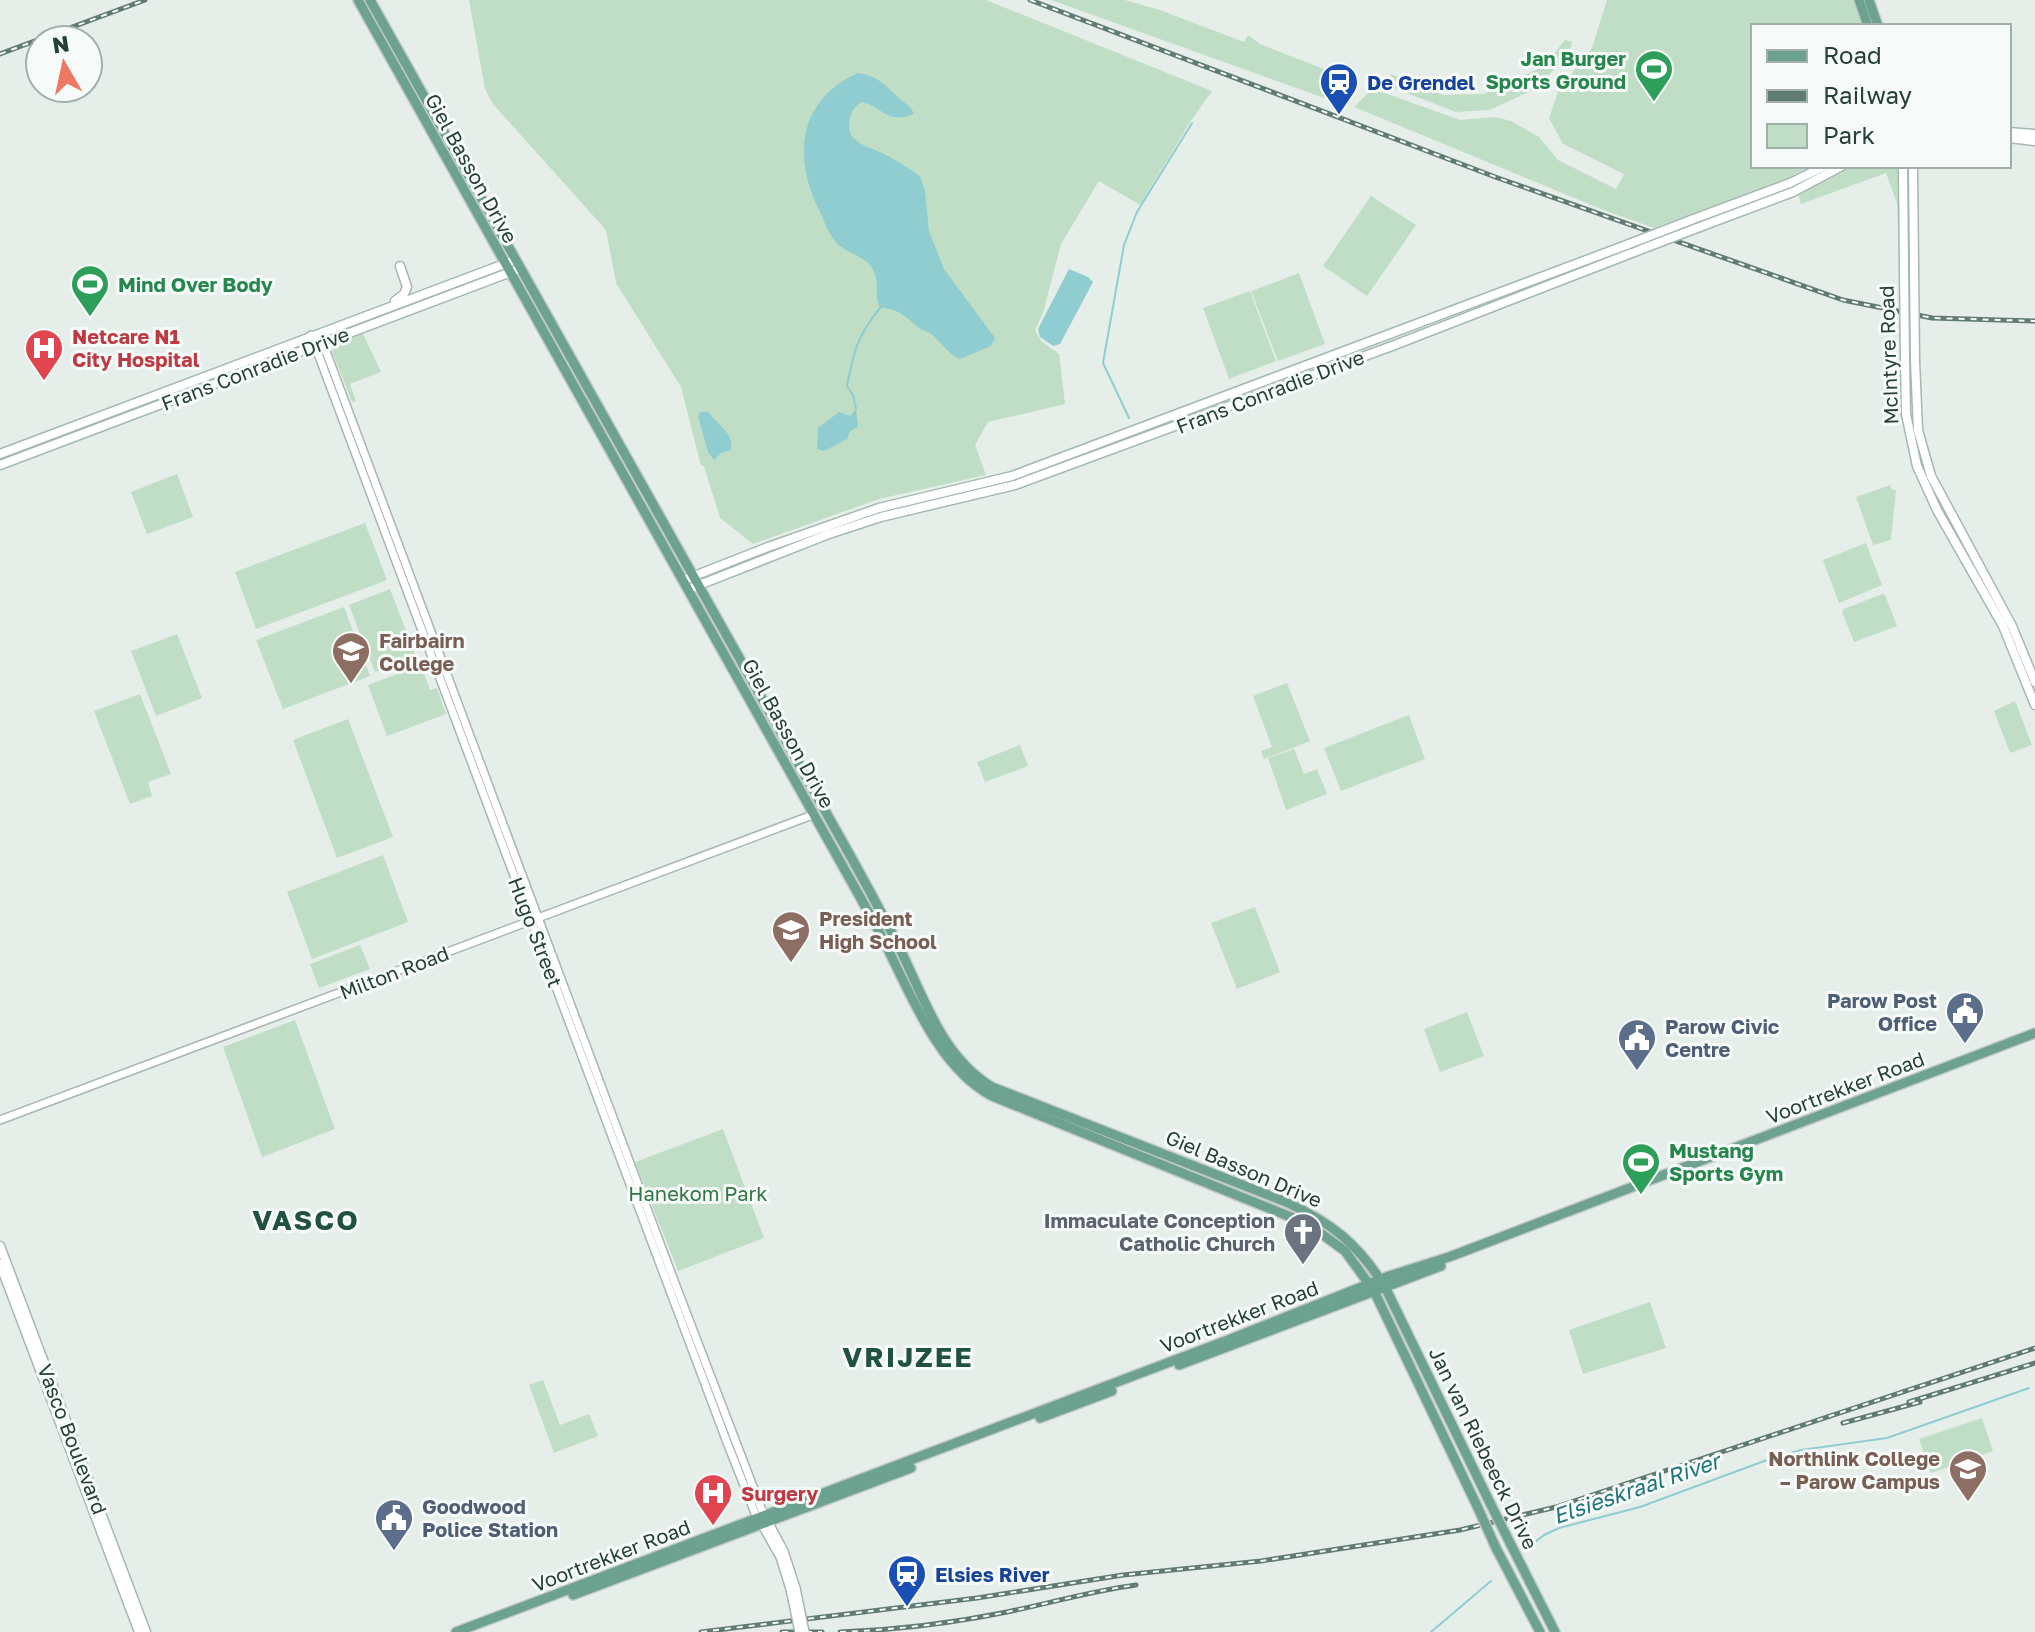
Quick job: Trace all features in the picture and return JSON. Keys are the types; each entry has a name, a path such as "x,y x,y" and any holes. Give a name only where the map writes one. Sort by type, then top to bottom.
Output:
{"main road":[{"name":"Giel Basson Drive","path":"358,0 823,806 896,940 950,1049 979,1079 1003,1092 1310,1213 1351,1241 1378,1285"},
{"name":"Giel Basson Drive","path":"370,0 512,266"},
{"path":"1859,0 1867,24"},
{"path":"1869,0 1877,24"},
{"path":"2011,132 2035,134"},
{"path":"2011,138 2035,141"},
{"name":"Frans Conradie Drive","path":"692,582 879,508 1012,476 1790,183 1821,168"},
{"name":"Frans Conradie Drive","path":"692,582 881,517 1015,485 1198,419 1793,192 1838,168"},
{"name":"McIntyre Road","path":"1903,168 1909,267 1910,361 1906,414 1917,466 1937,510 2003,626 2035,705"},
{"name":"McIntyre Road","path":"1909,267 1913,168"},
{"path":"381,310 405,293 407,285 400,266"},
{"name":"Frans Conradie Drive","path":"0,454 315,334 512,266"},
{"name":"Frans Conradie Drive","path":"0,465 319,344 512,266"},
{"name":"McIntyre Road","path":"1910,361 1918,430 1931,476 2012,626 2035,682"},
{"name":"Giel Basson Drive","path":"692,582 940,1049 965,1079 1000,1099 1308,1224 1345,1251 1378,1285"},
{"name":"Voortrekker Road","path":"1378,1285 1422,1273 2035,1036"},
{"name":"Voortrekker Road","path":"473,1632 2035,1036"},
{"name":"Vasco Boulevard","path":"0,1246 146,1632"},
{"name":"Vasco Boulevard","path":"0,1264 139,1632"},
{"path":"1395,1308 1394,1289 1422,1273"},
{"name":"Jan van Riebeeck Drive","path":"1378,1285 1395,1308 1555,1632"},
{"name":"Jan van Riebeeck Drive","path":"1378,1285 1496,1548 1540,1632"},
{"name":"Voortrekker Road","path":"456,1632 630,1570"}],"street":[{"name":"Hugo Street","path":"315,334 609,1116 763,1520 793,1589 802,1632"},
{"name":"Milton Road","path":"0,1120 788,824 823,806"}],"green space":[{"path":"469,0 986,0 1212,91 1140,205 1099,181 1061,244 1043,313 1035,330 1041,341 1059,354 1065,404 988,422 975,445 986,475 879,499 753,544 720,518 704,466 701,466 681,387 616,283 606,230 493,104 485,89"},
{"path":"1051,0 1125,0 1244,42 1248,35 1260,44 1329,71 1331,75 1324,98"},
{"name":"Jan Burger Sports Ground","path":"1607,0 1854,0 1862,24 1751,24 1751,168 1807,168 1654,228 1354,107 1371,90 1460,120 1495,117 1511,121 1539,137 1558,160 1616,189 1624,174 1563,144 1549,118 1559,89 1592,48"},
{"path":"1565,40 1572,42 1571,47 1540,87 1489,110 1456,112 1388,86 1391,74 1443,95 1484,94 1544,66"},
{"path":"1845,168 1899,168 1899,256 1897,203 1886,173 1801,204 1798,193"},
{"path":"1371,196 1416,225 1367,296 1323,266"},
{"path":"1299,273 1325,344 1278,361 1251,291"},
{"path":"1250,291 1276,361 1229,379 1203,308"},
{"path":"363,334 381,372 350,384 356,401 352,402 332,351 334,345"},
{"path":"177,474 193,517 147,534 131,492"},
{"path":"1891,485 1891,489 1896,490 1891,540 1873,545 1856,497"},
{"path":"365,523 387,580 256,629 235,572"},
{"path":"1866,543 1882,585 1839,603 1823,560"},
{"path":"390,589 416,657 375,672 349,605"},
{"path":"1882,594 1897,626 1854,642 1842,612"},
{"path":"344,607 370,676 283,709 256,640"},
{"path":"177,634 202,698 156,716 131,651"},
{"path":"421,665 430,690 437,688 446,714 387,736 368,685"},
{"path":"1287,683 1310,741 1264,759 1261,751 1272,747 1253,696"},
{"path":"140,694 171,774 148,782 152,796 130,804 94,711"},
{"path":"2015,701 2032,745 2010,753 1994,711"},
{"path":"1409,715 1425,759 1341,791 1324,748"},
{"path":"348,719 393,837 337,858 293,740"},
{"path":"1020,745 1028,766 985,782 977,762"},
{"path":"1294,749 1304,774 1317,769 1327,794 1286,810 1268,758"},
{"path":"383,855 408,922 312,959 287,892"},
{"path":"1255,907 1280,972 1237,989 1211,923"},
{"path":"360,945 370,969 319,988 310,964"},
{"path":"1467,1012 1484,1056 1440,1072 1424,1029"},
{"path":"295,1020 335,1129 262,1157 223,1047"},
{"name":"Hanekom Park","path":"723,1129 764,1238 678,1271 635,1162"},
{"path":"1650,1302 1666,1348 1583,1374 1569,1330"},
{"path":"543,1380 560,1425 589,1414 598,1436 554,1453 529,1385"},
{"path":"1982,1418 1993,1451 1931,1473 1919,1439"}],"water":[{"path":"858,73 882,82 914,114 891,116 861,102 850,117 852,137 920,176 925,191 929,231 944,269 995,338 991,346 960,359 901,314 880,308 872,268 840,245 827,229 806,173 806,133 822,99"},
{"path":"1069,269 1093,282 1060,344 1053,346 1040,337 1038,329"},
{"path":"856,409 858,427 850,431 847,439 824,451 817,449 818,428 839,412 850,416"},
{"path":"700,412 708,412 730,439 731,450 721,453 714,460 708,452 698,416"}],"waterway":[{"path":"1129,418 1103,363 1124,245 1137,212 1192,123"},
{"path":"856,409 847,386 852,363 861,336 880,308"},
{"name":"Elsieskraal River","path":"1530,1546 1559,1528 1640,1507 1775,1457 1801,1450 1887,1438 2029,1388"},
{"name":"Elsieskraal River","path":"1431,1632 1491,1581"}],"railway":[{"path":"0,54 145,0"},
{"path":"1030,0 1498,178 1843,300 1932,318 2035,321"},
{"path":"701,1632 977,1598 1123,1575 1261,1561 1460,1530 1556,1507 2035,1348"},
{"path":"1909,1402 2035,1363"},
{"path":"1843,1423 1920,1402"},
{"path":"840,1632 903,1628 966,1619 1136,1585"},
{"path":"782,1632 822,1632"}],"place":[{"name":"Jan Burger Sports Ground","path":"1654,103"},
{"name":"De Grendel","path":"1339,116"},
{"name":"Mind Over Body","path":"90,318"},
{"name":"Netcare N1 City Hospital","path":"44,382"},
{"name":"Fairbairn College","path":"351,685"},
{"name":"President High School","path":"791,964"},
{"name":"Parow Post Office","path":"1965,1045"},
{"name":"Parow Civic Centre","path":"1637,1072"},
{"name":"Mustang Sports Gym","path":"1641,1196"},
{"name":"Immaculate Conception Catholic Church","path":"1303,1266"},
{"name":"Northlink College – Parow Campus","path":"1968,1503"},
{"name":"Surgery","path":"713,1527"},
{"name":"Goodwood Police Station","path":"394,1552"},
{"name":"Elsies River","path":"907,1608"}],"district":[{"name":"VASCO","path":"306,1219"},
{"name":"VRIJZEE","path":"908,1356"}]}
